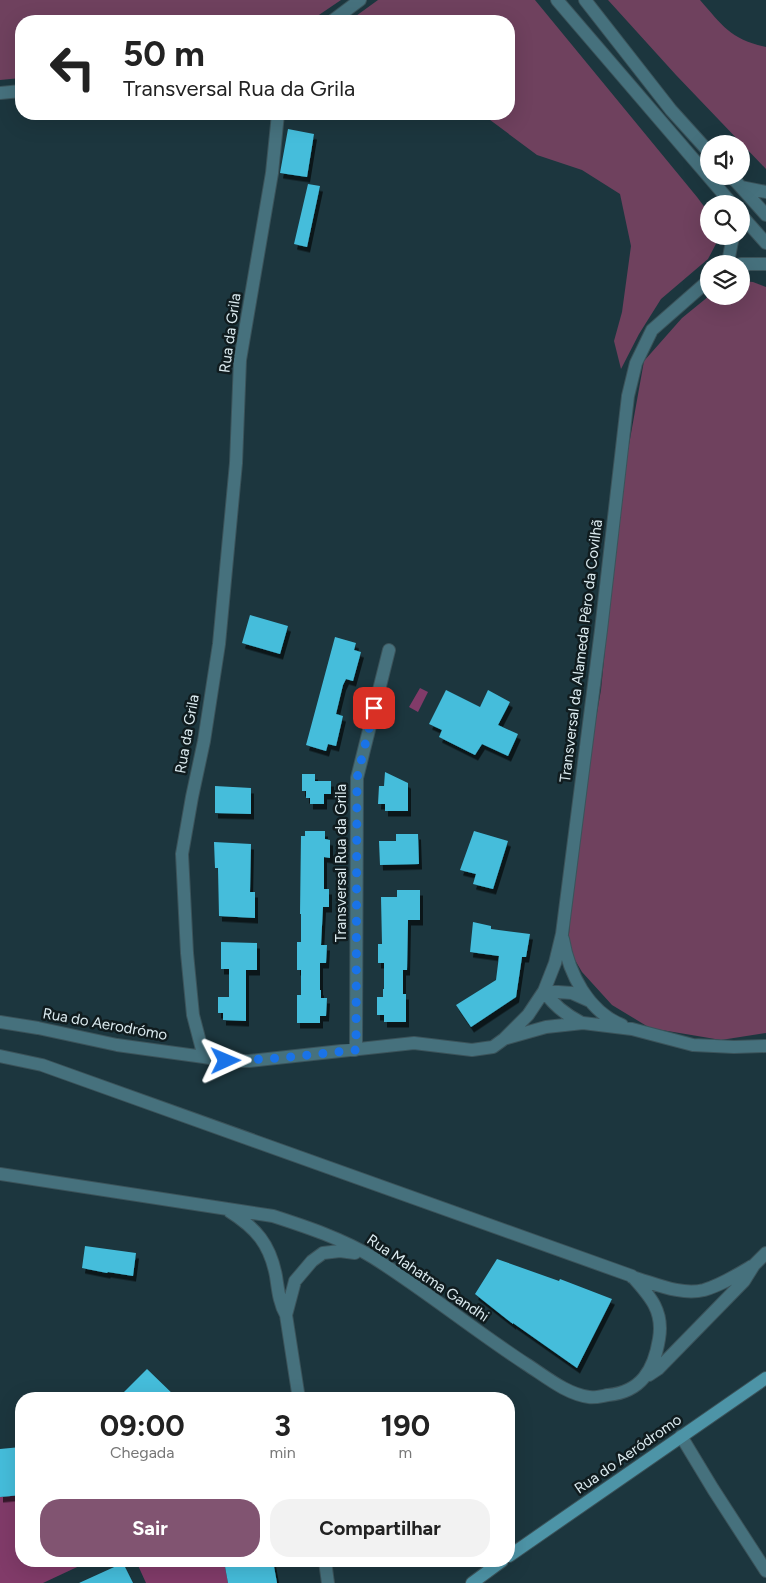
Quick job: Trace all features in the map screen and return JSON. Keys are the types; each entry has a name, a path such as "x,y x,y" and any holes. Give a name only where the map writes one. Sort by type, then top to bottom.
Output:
{"main road":[{"name":"Rua do Aeródromo","path":"515,1552 766,1378"},
{"path":"472,1583 494,1567"}],"street":[{"path":"340,15 360,0"},
{"path":"557,0 723,195"},
{"path":"584,0 671,110 700,142"},
{"path":"0,93 15,92"},
{"name":"Rua da Grila","path":"204,1058 193,1015 187,953 182,854 204,741 219,644 236,463 240,360 272,173 277,120"},
{"path":"741,187 766,192"},
{"path":"741,187 766,215"},
{"path":"750,225 766,243"},
{"path":"750,264 766,264"},
{"name":"Transversal da Alameda Pêro da Covilhã","path":"504,1039 528,1016 544,991 555,963 562,934 601,630 628,396 636,363 652,330 700,288"},
{"name":"Transversal Rua da Grila","path":"356,1050 357,778 389,650"},
{"path":"562,934 568,963 576,982 591,1002 609,1020 632,1029 694,1045 766,1046"},
{"path":"544,991 572,993 591,1002"},
{"path":"544,991 565,1014 583,1023"},
{"name":"Rua do Aerodrómo","path":"0,1022 38,1028 116,1045 204,1058"},
{"path":"204,1058 226,1061 249,1061 414,1044 472,1050 493,1047 504,1039 546,1027 583,1023 632,1029"},
{"name":"Rua Mahatma Gandhi","path":"0,1056 42,1065 632,1276 680,1291 702,1290 722,1283 754,1264 766,1253"},
{"name":"Rua Mahatma Gandhi","path":"0,1174 225,1208 273,1216 291,1222 372,1257 483,1336 566,1390 590,1397 614,1394 632,1388 658,1368 744,1281 754,1264"},
{"path":"225,1208 247,1222 256,1231 265,1244 274,1265 282,1307 286,1315 298,1392"},
{"path":"286,1315 295,1281 312,1261 323,1253 340,1251 372,1257"},
{"name":"Rua Mahatma Gandhi","path":"632,1276 656,1306 659,1318 660,1335 657,1349 652,1366 645,1378"},
{"path":"681,1436 712,1489 766,1571"},
{"path":"326,1567 328,1583"}],"shaded area":[{"path":"0,0 341,0 319,15 15,15 15,79 0,80"},
{"path":"378,0 535,0 700,201 700,245 715,245 710,255 700,255 700,266 661,299 639,334 621,369 614,341 622,312 631,246 620,194 582,170 537,155 490,120 515,120 515,15 357,15"},
{"path":"608,0 700,0 721,24 735,35 754,44 766,47 766,169 750,152 750,135 733,135"},
{"path":"750,282 766,287 766,1033 721,1040 650,1028 612,1005 582,972 568,948 574,864 601,690 620,495 644,361 682,318 700,303 700,305 750,305"},
{"path":"420,688 428,692 418,712 409,707"},
{"path":"15,1496 15,1567 77,1567 43,1583 0,1583 0,1497"},
{"path":"139,1567 225,1567 228,1583 146,1583"}],"building":[{"path":"288,129 314,134 307,177 280,173"},
{"path":"308,184 320,186 307,247 294,244"},
{"path":"250,615 288,626 280,654 242,643"},
{"path":"335,637 356,643 354,650 361,652 353,681 346,679 343,685 336,714 343,716 336,746 328,744 326,751 306,745"},
{"path":"446,690 480,707 488,690 510,702 498,725 518,734 508,756 482,744 475,755 439,737 442,730 429,724"},
{"path":"385,772 408,783 408,811 385,811 385,804 378,804 379,786 384,786"},
{"path":"302,774 315,774 315,781 331,781 331,794 324,794 324,804 310,804 310,798 306,798 306,791 302,791"},
{"path":"215,786 251,788 251,814 215,813"},
{"path":"305,831 325,831 325,839 330,840 330,858 324,857 324,889 329,889 329,907 323,907 321,945 327,945 326,963 320,963 321,998 327,998 326,1016 320,1016 320,1023 297,1023 297,995 301,995 301,970 297,970 297,942 301,942 301,836 305,836"},
{"path":"474,831 508,841 493,889 473,884 476,874 460,870"},
{"path":"396,834 418,834 419,864 380,865 379,841 396,841"},
{"path":"214,842 251,844 250,892 255,892 255,918 219,916 218,868 215,868"},
{"path":"397,890 420,890 420,920 408,920 407,970 403,970 403,994 406,994 406,1022 384,1022 384,1015 377,1015 377,997 383,997 384,989 384,963 378,963 378,944 382,944 381,897 397,897"},
{"path":"473,922 491,926 491,929 530,934 526,957 522,957 516,997 471,1027 456,1005 496,980 499,956 470,952"},
{"path":"221,942 257,943 257,970 246,970 246,1021 223,1020 223,1013 218,1013 218,997 229,997 229,969 221,969"},
{"path":"85,1246 136,1253 133,1276 82,1268"},
{"path":"497,1259 559,1281 560,1279 612,1299 577,1368 513,1324 475,1294"},
{"path":"147,1369 171,1392 124,1392"},
{"path":"15,1448 15,1496 0,1497 0,1449"},
{"path":"114,1567 125,1567 133,1583 79,1583"},
{"path":"225,1567 274,1567 277,1583 228,1583"}],"route":[{"path":"226,1061 249,1061 356,1050 357,778 374,708"}]}
